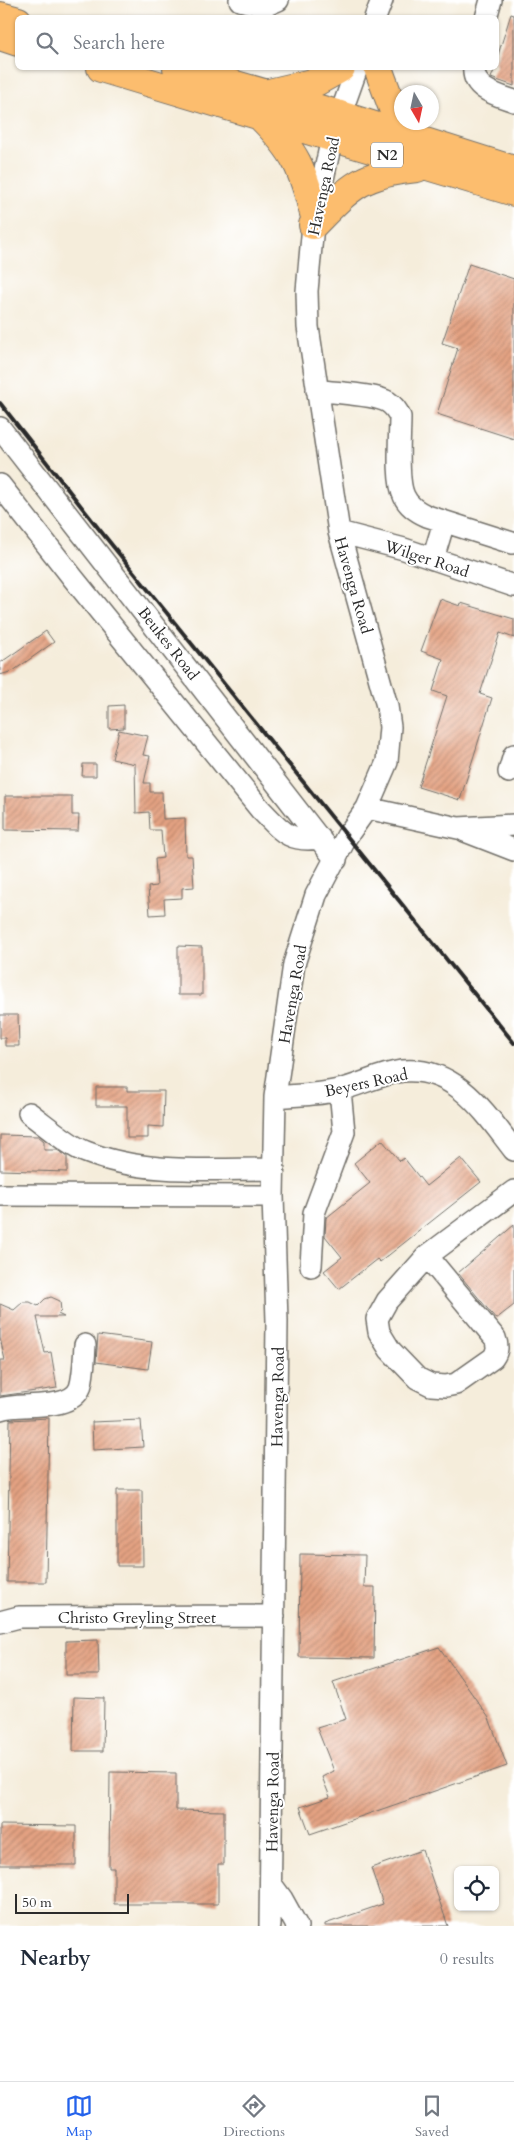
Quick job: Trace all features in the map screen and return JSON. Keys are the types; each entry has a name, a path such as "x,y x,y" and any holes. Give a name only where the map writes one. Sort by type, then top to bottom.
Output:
{"highway":[{"path":"0,16 15,20"},
{"path":"0,36 15,41"},
{"name":"N2","path":"110,70 264,105 336,127 429,167 514,192"},
{"name":"N2","path":"182,70 264,105"},
{"path":"337,70 316,82 264,105 282,138 296,157 305,181 314,221 365,179 392,171 429,167"},
{"path":"379,70 395,114 418,140"},
{"name":"N2","path":"336,127 418,140 514,170"}],"street":[{"path":"240,0 264,6 278,0"},
{"path":"376,15 382,0"},
{"path":"487,15 491,0"},
{"name":"Havenga Road","path":"270,1926 278,1321 273,1196 275,1097 294,964 316,896 347,836 367,808 387,762 390,728 387,706 338,532 308,327 306,291 314,221 336,127 356,70"},
{"path":"474,70 473,75 484,89 514,101"},
{"path":"317,390 381,399 396,408 400,417 400,482 403,495 418,513 512,543"},
{"name":"Beukes Road","path":"0,428 336,860"},
{"path":"0,485 72,578 260,809 289,836 300,840 320,838"},
{"path":"433,559 444,522"},
{"name":"Wilger Road","path":"338,532 433,559 514,586"},
{"path":"367,808 458,828 514,850"},
{"path":"458,828 514,825"},
{"name":"Beyers Road","path":"275,1097 340,1090 400,1072 432,1073 453,1082 466,1094 514,1150"},
{"path":"311,1266 314,1214 344,1132 340,1090"},
{"path":"29,1113 85,1152 134,1165 180,1169 273,1169"},
{"path":"427,1256 495,1338 498,1349 493,1358 465,1378 446,1386 431,1385 417,1378 383,1340 377,1326 380,1311 427,1256 514,1191"},
{"path":"0,1195 273,1196"},
{"path":"0,1409 64,1402 75,1396 81,1385 86,1345"},
{"name":"Christo Greyling Street","path":"0,1622 19,1618 274,1616"},
{"path":"270,1884 282,1899 297,1926"}],"building":[{"path":"511,14 514,15 514,86 491,78 494,70 499,70 499,52"},
{"path":"469,264 514,279 514,439 437,414 458,348 442,343"},
{"path":"440,599 460,606 461,603 514,619 514,638 500,633 480,694 492,698 460,800 418,787 447,696 433,691 443,659 421,651"},
{"path":"46,631 54,642 13,671 0,675 0,663"},
{"path":"124,705 124,728 109,729 109,706"},
{"path":"119,730 148,736 143,755 150,756 144,783 150,783 150,792 162,792 163,819 185,818 186,856 192,856 194,887 182,888 182,898 164,899 165,914 150,915 148,887 157,886 155,859 163,858 161,830 150,830 149,812 136,813 135,764 112,759"},
{"path":"83,764 96,764 96,776 82,776"},
{"path":"5,796 72,796 72,815 79,815 78,831 5,830"},
{"path":"178,946 202,947 202,995 178,995"},
{"path":"0,1015 18,1015 19,1046 5,1046 5,1038 0,1038"},
{"path":"96,1087 127,1087 127,1091 164,1091 163,1127 148,1126 148,1138 127,1138 127,1106 96,1106"},
{"path":"0,1135 38,1136 44,1141 44,1150 57,1150 67,1156 67,1172 0,1170"},
{"path":"382,1140 400,1161 404,1158 426,1186 461,1158 481,1182 380,1262 377,1259 339,1289 324,1271 342,1257 325,1236 326,1218 370,1183 354,1163"},
{"path":"514,1225 514,1305 496,1319 458,1273"},
{"path":"51,1297 60,1301 61,1311 58,1314 64,1317 37,1317 45,1353 51,1352 57,1388 0,1396 0,1360 5,1360 0,1338 0,1304 14,1310 23,1302 30,1302 38,1306 45,1299"},
{"path":"98,1335 152,1342 148,1369 96,1362"},
{"path":"49,1418 46,1582 7,1582 10,1420"},
{"path":"141,1420 143,1447 93,1450 92,1422"},
{"path":"117,1490 142,1490 143,1566 117,1566"},
{"path":"300,1554 365,1555 364,1587 375,1587 374,1658 299,1657"},
{"path":"98,1640 99,1675 66,1675 66,1641"},
{"path":"439,1647 489,1718 507,1766 310,1834 300,1807 330,1797 322,1777 334,1771 317,1728 346,1719 333,1682"},
{"path":"74,1697 104,1698 103,1751 73,1751"},
{"path":"110,1772 176,1773 176,1810 224,1811 224,1864 218,1864 218,1904 114,1904 114,1868 109,1868"},
{"path":"0,1825 76,1826 76,1865 0,1865"},
{"path":"422,1850 448,1926 325,1926 325,1924 383,1904 371,1868"}],"railway":[{"path":"0,403 99,529 514,1043"}]}
